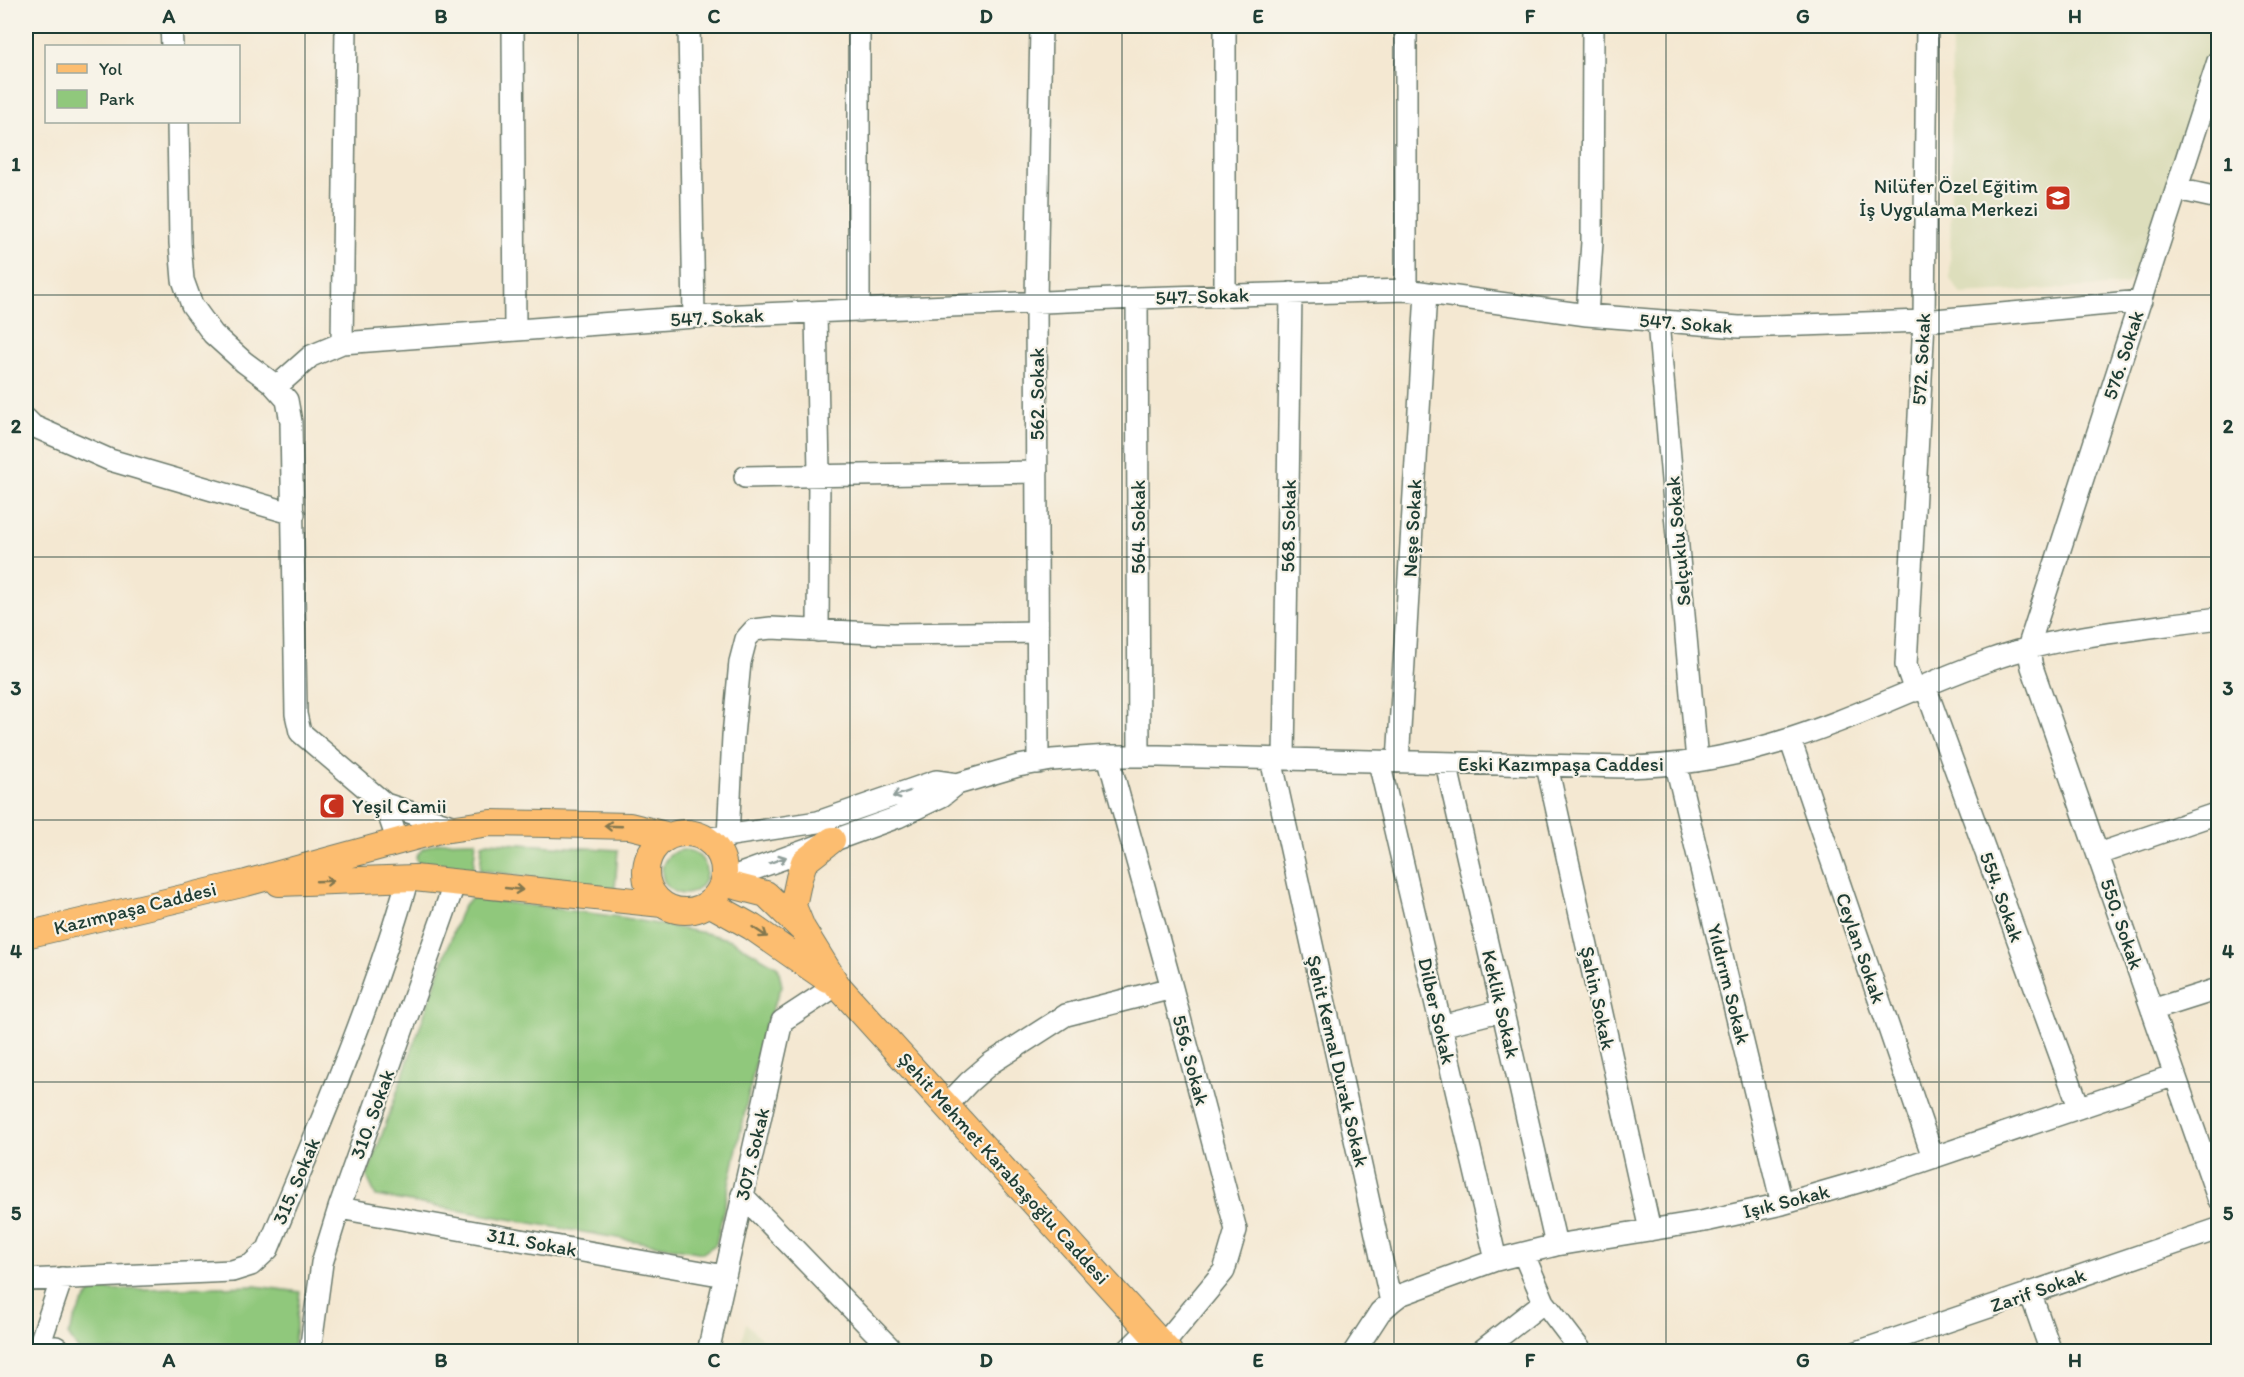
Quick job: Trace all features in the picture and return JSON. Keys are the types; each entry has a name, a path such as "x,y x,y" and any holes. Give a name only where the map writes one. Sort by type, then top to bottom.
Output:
{"main road":[{"name":"Kazımpaşa Caddesi","path":"26,935 246,883 436,831 490,824 630,826 670,836"},
{"path":"682,833 717,838 714,847 721,857 724,868 718,889 698,909 685,911 673,909 662,903 649,887 646,868 654,849 670,836 682,833"},
{"path":"802,928 794,906 804,862 832,840"},
{"path":"398,842 408,878"},
{"name":"Kazımpaşa Caddesi","path":"246,883 408,878 662,903"},
{"path":"718,889 766,894 802,928"},
{"name":"Şehit Mehmet Karabaşoğlu Caddesi","path":"718,889 752,927 837,985"},
{"name":"Şehit Mehmet Karabaşoğlu Caddesi","path":"802,928 837,985 1160,1342"}],"street":[{"path":"171,26 172,45"},
{"path":"342,344 346,26"},
{"path":"513,26 515,329"},
{"path":"689,26 694,317"},
{"path":"859,26 859,311"},
{"name":"562. Sokak","path":"1038,763 1036,302 1041,26"},
{"path":"1225,26 1226,295"},
{"name":"Neşe Sokak","path":"1389,762 1416,291 1406,26"},
{"path":"1587,315 1592,242 1593,26"},
{"name":"572. Sokak","path":"1920,688 1906,665 1924,321 1927,26"},
{"name":"576. Sokak","path":"2028,648 2218,61"},
{"path":"178,123 180,243 183,280 192,305 213,334 276,387 287,400 291,422 294,514 296,714 300,732 385,804 457,828"},
{"path":"2177,189 2218,198"},
{"name":"547. Sokak","path":"276,387 311,356 342,344 694,317 1137,298 1416,291 1587,315 1739,327 1924,321 2141,301"},
{"name":"568. Sokak","path":"1277,759 1291,293"},
{"name":"564. Sokak","path":"1137,298 1139,756"},
{"path":"816,312 819,474 818,631"},
{"name":"Selçuklu Sokak","path":"1659,322 1686,763"},
{"path":"26,419 33,426 110,460 294,514"},
{"path":"745,477 1037,472"},
{"name":"Eski Kazımpaşa Caddesi","path":"717,838 818,822 936,781 957,784 1038,763 1108,756 1625,767 1686,763 1716,758 1790,739 1991,659 2028,648 2218,618"},
{"path":"717,838 734,725 740,662 746,639 754,630 771,628 893,634 1037,632"},
{"name":"550. Sokak","path":"2028,648 2032,667 2217,1191"},
{"name":"554. Sokak","path":"1920,688 2079,1107"},
{"name":"Ceylan Sokak","path":"1790,739 1933,1157"},
{"name":"556. Sokak","path":"1108,756 1236,1230 1224,1271 1188,1318 1160,1342 1126,1352"},
{"name":"Şehit Kemal Durak Sokak","path":"1277,759 1391,1302"},
{"name":"Dilber Sokak","path":"1389,762 1441,1026 1496,1260"},
{"name":"Keklik Sokak","path":"1446,763 1556,1245"},
{"name":"Yıldırım Sokak","path":"1686,763 1782,1204"},
{"name":"Şahin Sokak","path":"1547,766 1650,1230"},
{"name":"Eski Kazımpaşa Caddesi","path":"718,889 832,840 898,817 942,796 957,784"},
{"path":"385,804 398,842"},
{"path":"2098,854 2218,813"},
{"name":"315. Sokak","path":"26,1280 232,1271 251,1265 268,1249 334,1091 394,929 408,878"},
{"name":"310. Sokak","path":"310,1352 322,1263 339,1208 456,882"},
{"name":"307. Sokak","path":"708,1352 782,1021 837,985"},
{"path":"947,1105 969,1082 991,1064 1066,1015 1172,988"},
{"path":"2152,1010 2218,989"},
{"path":"1441,1026 1503,1010"},
{"name":"Işık Sokak","path":"1391,1302 1400,1295 1496,1260 1556,1245 1650,1230 1782,1204 1879,1176 2175,1076"},
{"path":"742,1195 894,1352"},
{"name":"311. Sokak","path":"339,1208 725,1276"},
{"name":"Zarif Sokak","path":"1857,1352 2218,1229"},
{"path":"1524,1254 1544,1302 1582,1352"},
{"path":"62,1278 37,1350 56,1347 63,1352"},
{"path":"2030,1292 2051,1352"},
{"path":"1354,1352 1380,1312 1391,1302"},
{"path":"1480,1352 1544,1302"}],"shaded area":[{"name":"Nilüfer Özel Eğitim İş Uygulama Merkezi","path":"1952,26 2218,26 2218,36 2142,271 2125,285 1961,294 1950,279"},
{"path":"746,1323 773,1351 739,1351"}],"green space":[{"path":"476,841 473,870 425,866 418,863 416,857 421,851 435,844"},
{"path":"488,842 618,850 615,889 480,870 482,844"},
{"path":"684,850 699,857 706,872 699,887 684,894 669,887 662,872 669,857"},
{"path":"472,898 620,917 705,933 731,940 778,967 782,986 762,1033 716,1244 703,1253 376,1196 367,1177 459,916 464,905"},
{"path":"255,1286 300,1292 293,1351 79,1351 68,1335 80,1308 90,1293 103,1290"}],"place":[{"name":"Nilüfer Özel Eğitim İş Uygulama Merkezi","path":"2058,198"},
{"name":"Yeşil Camii","path":"332,806"}]}
